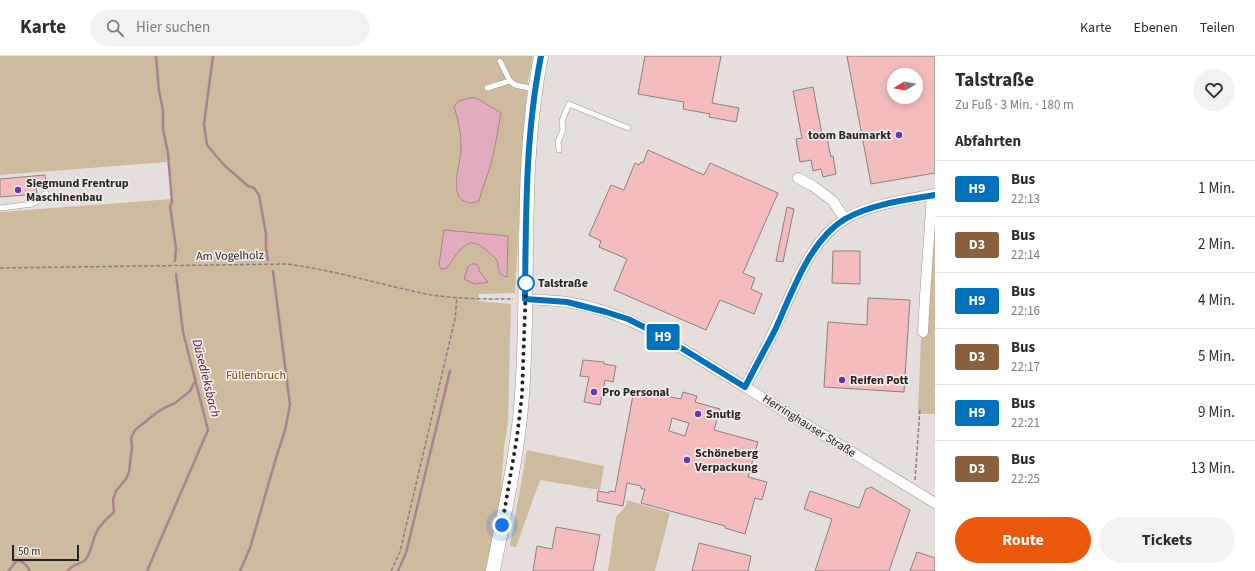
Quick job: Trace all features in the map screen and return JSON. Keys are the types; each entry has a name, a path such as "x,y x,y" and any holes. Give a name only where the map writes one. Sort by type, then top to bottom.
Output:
{"street":[{"path":"493,571 518,430 522,395 527,191 533,107 541,56"},
{"path":"798,178 813,186 833,201 845,220"},
{"path":"745,387 806,264 816,246 826,234 845,220 869,209 934,195 924,296 923,332"},
{"name":"Herringhauser Straße","path":"525,299 567,302 628,319 673,343 935,503"}],"lane":[{"path":"500,61 510,81 515,85 536,90"},
{"path":"486,88 510,81"},
{"path":"559,150 558,142 563,130 562,121 569,104 628,128"},
{"path":"0,208 33,204 46,193"}],"path":[{"name":"Am Vogelholz","path":"0,268 286,264 310,267 426,294 488,299 525,299"},
{"path":"391,571 400,552 455,319 457,297"},
{"path":"914,490 920,408"}],"green space":[{"name":"Füllenbruch","path":"0,56 533,56 527,86 515,293 479,294 478,301 511,304 508,423 504,447 500,502 485,571 0,571 0,212 172,199 167,162 0,175"},
{"path":"935,212 935,414 918,414 921,339 926,325"},
{"path":"527,450 604,466 600,490 540,480 516,547 510,546"},
{"path":"627,500 670,513 655,571 608,571 616,517 626,506"}],"shaded area":[{"path":"469,98 476,98 501,113 491,165 479,201 471,203 464,201 459,197 457,191 456,184 461,152 461,141 454,106 459,101"},
{"path":"444,230 508,236 507,277 500,273 497,260 483,248 474,243 470,243 462,248 447,268 441,269 439,265"},
{"path":"471,264 476,264 479,271 488,282 475,284 464,279 468,267"}],"building":[{"path":"645,56 721,56 712,103 739,108 736,122 709,117 710,114 683,109 684,102 638,94"},
{"name":"toom Baumarkt","path":"847,56 935,56 935,173 871,184"},
{"path":"813,87 822,134 826,133 831,157 833,156 836,174 823,177 821,169 813,171 811,160 800,162 796,139 802,138 793,91"},
{"path":"648,150 704,175 710,163 778,193 743,273 755,278 751,289 762,294 754,314 720,300 706,330 614,290 627,259 599,247 601,241 589,235 611,185 624,190 635,163 639,165 641,162 643,163"},
{"name":"Siegmund Frentrup Maschinenbau","path":"45,175 46,185 36,186 37,194 0,197 0,179"},
{"path":"787,207 794,209 783,262 776,261"},
{"path":"833,251 860,251 860,284 832,283"},
{"path":"868,298 910,300 904,392 824,387 828,322 867,325"},
{"name":"Pro Personal","path":"583,360 604,362 604,364 616,366 613,382 605,380 600,405 584,402 589,377 580,376"},
{"name":"Schöneberg Verpackung","path":"634,390 681,399 683,392 697,396 695,402 720,409 714,430 758,442 748,477 767,482 762,500 755,498 745,534 725,528 725,526 641,503 645,489 641,489 641,486 627,483 623,506 597,501 598,491 609,493 609,491 615,492","holes":["672,418 689,423 685,436 669,431"]},
{"path":"871,487 910,510 889,571 815,571 832,519 804,509 810,491 859,508 866,489"},
{"path":"556,527 600,535 593,571 533,571 537,546 552,549"},
{"path":"699,543 751,556 748,571 692,571"},
{"path":"917,552 935,558 935,571 910,571"}],"waterway":[{"name":"Düsedieksbach","path":"156,56 159,91 163,110 163,129 168,153 172,202 170,206 176,248 175,261"},
{"path":"213,56 204,124 207,145 224,165 248,186 254,188 259,195 266,234 268,260"},
{"path":"240,571 250,548 285,430 290,405 273,271"},
{"name":"Düsedieksbach","path":"147,571 208,430 183,332 176,274"},
{"path":"398,571 406,553 450,371"},
{"path":"68,571 71,567 86,559 98,530 114,512 113,499 116,491 126,479 129,472 132,447 131,438 135,430 155,414 175,403 190,391 196,379"},
{"path":"8,571 18,560 25,564 30,571"}],"bus line":[{"name":"H9","path":"541,56 533,107 527,191 525,299 567,302 628,319 673,343 745,387 806,264 816,246 826,234 835,226 857,213 890,204 935,195"}],"place":[{"name":"toom Baumarkt","path":"899,135"},
{"name":"Siegmund Frentrup Maschinenbau","path":"18,190"},
{"name":"Talstraße","path":"526,283"},
{"name":"Reifen Pott","path":"842,380"},
{"name":"Pro Personal","path":"594,392"},
{"name":"Snutig","path":"698,414"},
{"name":"Schöneberg Verpackung","path":"687,460"}],"route":[{"path":"502,525 517,437 522,395 526,283"}]}
